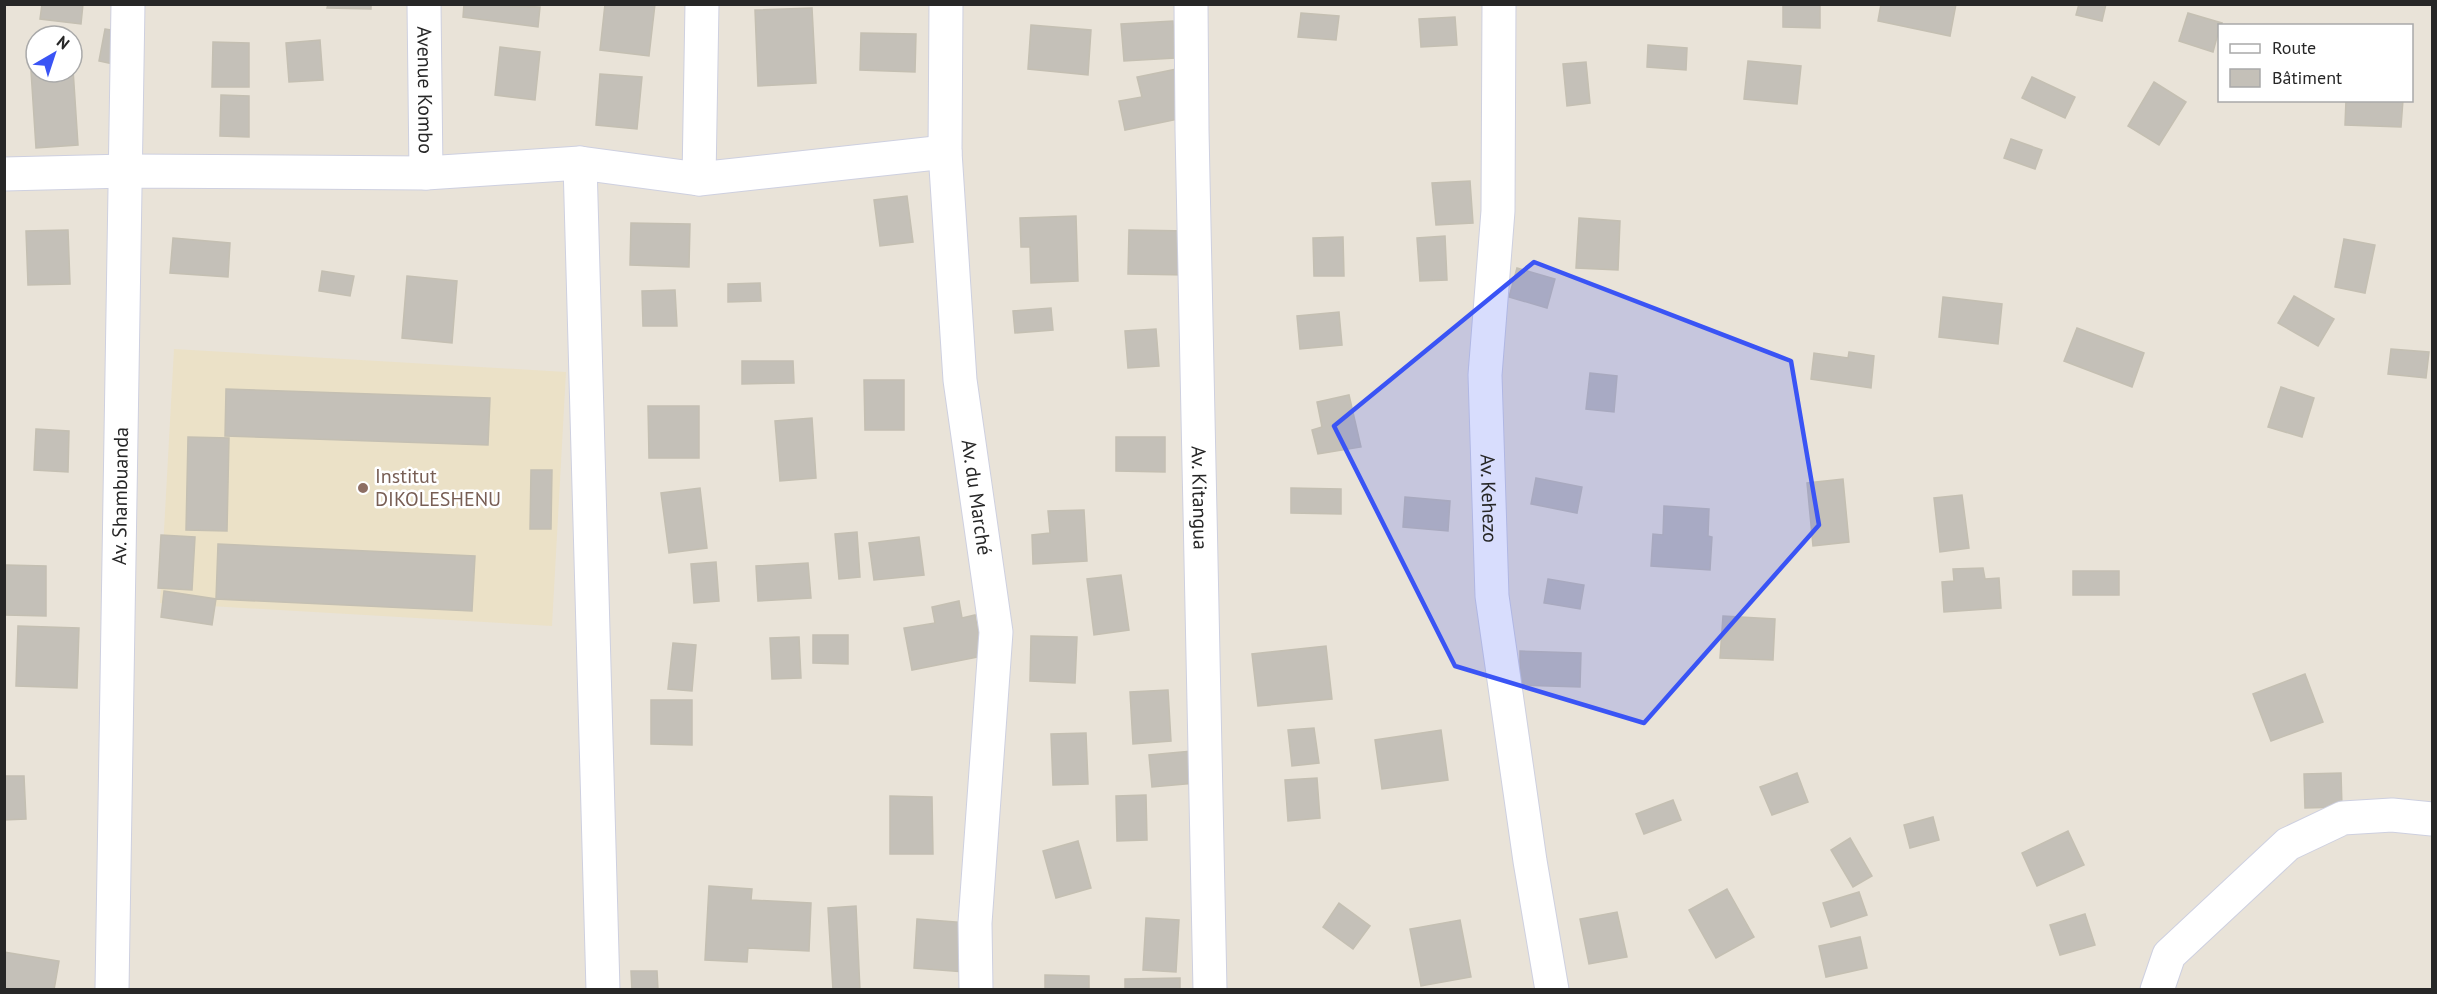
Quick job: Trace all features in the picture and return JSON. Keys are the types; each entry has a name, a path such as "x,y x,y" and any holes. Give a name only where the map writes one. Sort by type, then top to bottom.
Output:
{"street":[{"name":"Av. Shambuanda","path":"112,990 128,4"},
{"name":"Avenue Kombo","path":"424,4 426,173"},
{"path":"699,179 702,4"},
{"name":"Av. du Marché","path":"946,4 945,152 960,380 996,632 975,923 976,990"},
{"name":"Av. Kitangua","path":"1191,4 1192,166 1210,990"},
{"name":"Av. Kehezo","path":"1498,4 1498,211 1485,375 1492,596 1530,861 1552,990"},
{"path":"4,174 127,171 426,173 580,163 699,179 945,152"},
{"path":"580,163 603,990"},
{"path":"2157,990 2169,955 2288,844 2343,818 2392,815 2433,819"}],"highlighted area":[{"path":"1534,262 1791,361 1819,525 1644,723 1455,666 1334,426"}],"shaded area":[{"name":"Institut DIKOLESHENU","path":"174,349 566,372 552,626 160,603"}],"building":[{"path":"42,4 83,4 81,24 40,19"},
{"path":"328,4 371,4 371,9 327,8"},
{"path":"464,4 540,7 538,27 463,17"},
{"path":"605,4 655,4 649,56 600,50"},
{"path":"1783,4 1820,4 1820,28 1783,27"},
{"path":"1881,4 1956,4 1950,36 1878,21"},
{"path":"2079,4 2106,4 2102,21 2076,15"},
{"path":"812,8 816,83 758,86 755,10"},
{"path":"1301,13 1339,16 1336,40 1298,37"},
{"path":"2188,13 2222,23 2218,24 2213,52 2179,41"},
{"path":"1455,17 1457,45 1421,47 1419,19"},
{"path":"1173,21 1175,58 1124,61 1121,24"},
{"path":"1031,25 1091,30 1088,75 1028,69"},
{"path":"105,29 124,32 118,65 99,61"},
{"path":"861,33 916,34 915,72 860,70"},
{"path":"320,40 323,80 289,82 286,43"},
{"path":"213,42 249,43 249,87 212,87"},
{"path":"1648,45 1687,48 1686,70 1647,67"},
{"path":"500,47 540,52 535,100 495,95"},
{"path":"1748,61 1801,66 1797,104 1744,99"},
{"path":"1586,62 1590,103 1567,106 1563,64"},
{"path":"1177,69 1188,117 1125,130 1119,101 1142,97 1137,77"},
{"path":"600,74 642,77 637,129 596,125"},
{"path":"2032,77 2075,97 2065,118 2022,98"},
{"path":"2154,82 2186,102 2159,145 2128,126"},
{"path":"32,84 74,84 78,145 36,148"},
{"path":"221,95 249,96 249,137 220,136"},
{"path":"2346,102 2403,102 2401,127 2345,125"},
{"path":"2011,139 2042,150 2035,169 2004,158"},
{"path":"1470,181 1473,223 1436,225 1432,183"},
{"path":"907,196 913,242 880,246 874,200"},
{"path":"1076,216 1078,281 1031,283 1030,247 1021,247 1020,218"},
{"path":"1579,218 1620,221 1618,270 1576,268"},
{"path":"631,223 690,224 689,267 630,265"},
{"path":"68,230 70,284 28,285 26,231"},
{"path":"1129,230 1189,231 1188,275 1128,274"},
{"path":"1445,236 1447,280 1420,281 1417,238"},
{"path":"1343,237 1344,276 1314,276 1313,238"},
{"path":"173,238 230,243 228,277 170,273"},
{"path":"2344,239 2375,245 2365,293 2335,287"},
{"path":"1517,268 1555,279 1547,308 1509,297"},
{"path":"322,271 354,276 350,296 319,291"},
{"path":"407,276 457,281 452,343 402,338"},
{"path":"760,283 761,301 728,302 728,284"},
{"path":"675,290 677,326 643,326 642,291"},
{"path":"2294,296 2334,319 2318,346 2278,323"},
{"path":"1943,297 2002,304 1998,344 1939,337"},
{"path":"1051,308 1053,330 1015,333 1013,311"},
{"path":"1339,312 1342,345 1300,349 1297,316"},
{"path":"2077,328 2144,353 2132,387 2064,361"},
{"path":"1156,329 1159,366 1128,368 1125,331"},
{"path":"2391,349 2429,352 2426,378 2388,374"},
{"path":"1849,352 1874,356 1871,388 1811,379 1814,353 1848,358"},
{"path":"742,361 793,361 794,383 742,384"},
{"path":"1590,373 1617,376 1614,412 1586,409"},
{"path":"864,380 904,380 904,430 865,430"},
{"path":"2281,387 2314,398 2302,437 2268,427"},
{"path":"226,389 490,398 488,445 225,436"},
{"path":"1349,395 1361,447 1318,454 1312,430 1322,427 1317,402"},
{"path":"648,406 699,406 699,458 649,458"},
{"path":"812,418 816,478 780,481 775,421"},
{"path":"36,429 69,431 68,472 34,470"},
{"path":"188,437 229,438 227,531 186,530"},
{"path":"1116,437 1165,437 1165,472 1116,471"},
{"path":"531,470 552,470 551,529 530,529"},
{"path":"1536,478 1582,487 1577,513 1531,504"},
{"path":"1843,479 1849,542 1813,546 1807,483"},
{"path":"700,488 707,548 669,553 661,493"},
{"path":"1291,488 1341,489 1341,514 1291,513"},
{"path":"1962,495 1969,548 1940,552 1934,498"},
{"path":"1405,497 1450,501 1448,531 1403,527"},
{"path":"1664,506 1709,509 1708,536 1712,537 1710,570 1651,566 1653,534 1663,535"},
{"path":"1084,510 1087,561 1033,564 1032,535 1050,533 1048,511"},
{"path":"857,532 860,577 839,579 835,534"},
{"path":"161,535 195,537 192,590 158,588"},
{"path":"919,537 924,575 874,580 869,543"},
{"path":"218,544 475,556 472,611 216,599"},
{"path":"716,562 719,601 694,603 691,564"},
{"path":"808,563 811,598 758,601 756,566"},
{"path":"6,565 46,566 46,616 6,615"},
{"path":"1983,568 1985,579 1999,578 2001,608 1944,612 1942,582 1954,581 1953,569"},
{"path":"2073,571 2119,571 2119,595 2073,595"},
{"path":"1121,575 1129,630 1094,635 1087,579"},
{"path":"1548,579 1584,585 1580,609 1544,603"},
{"path":"164,591 216,599 212,625 161,617"},
{"path":"959,601 962,618 975,615 983,656 912,670 904,628 935,623 932,607"},
{"path":"1723,616 1775,619 1773,660 1720,658"},
{"path":"18,626 79,628 77,688 16,686"},
{"path":"813,635 848,635 848,664 813,663"},
{"path":"1031,636 1077,637 1075,683 1030,681"},
{"path":"799,637 801,678 772,679 770,638"},
{"path":"673,643 696,645 692,691 668,689"},
{"path":"1326,646 1332,699 1258,706 1252,654"},
{"path":"1520,651 1581,653 1580,687 1520,685"},
{"path":"2305,674 2323,722 2271,741 2253,694"},
{"path":"1168,690 1171,741 1133,744 1130,692"},
{"path":"651,700 692,700 692,745 651,744"},
{"path":"1314,728 1319,763 1292,766 1288,730"},
{"path":"1441,730 1448,780 1382,789 1375,740"},
{"path":"1086,733 1088,784 1053,785 1051,734"},
{"path":"1192,751 1196,783 1152,787 1149,755"},
{"path":"1797,773 1808,802 1772,815 1760,787"},
{"path":"2341,773 2342,807 2305,808 2304,774"},
{"path":"4,776 24,776 26,819 4,820"},
{"path":"1317,778 1320,818 1288,821 1285,780"},
{"path":"1146,795 1147,840 1117,841 1116,796"},
{"path":"890,796 932,797 933,854 890,854"},
{"path":"1673,800 1681,820 1644,834 1636,814"},
{"path":"1933,817 1939,840 1910,848 1904,825"},
{"path":"2068,831 2084,865 2037,886 2022,853"},
{"path":"1850,838 1872,876 1853,887 1831,850"},
{"path":"1078,841 1091,888 1056,898 1043,851"},
{"path":"709,886 752,889 751,900 811,903 809,951 748,948 747,962 705,960"},
{"path":"1727,889 1754,937 1716,958 1689,910"},
{"path":"1859,892 1867,915 1831,927 1823,903"},
{"path":"1339,903 1370,926 1353,949 1323,927"},
{"path":"856,906 860,990 833,990 828,908"},
{"path":"1617,912 1627,957 1589,964 1580,919"},
{"path":"2085,914 2095,945 2060,955 2050,925"},
{"path":"1146,918 1179,920 1176,972 1143,970"},
{"path":"917,919 968,923 965,972 914,968"},
{"path":"1460,920 1471,977 1421,986 1410,929"},
{"path":"1860,937 1867,968 1826,977 1819,946"},
{"path":"4,952 59,961 54,990 4,990"},
{"path":"631,971 657,971 658,990 632,990"},
{"path":"1045,975 1089,976 1089,990 1045,990"},
{"path":"1180,978 1180,990 1125,990 1125,979"}],"place":[{"name":"Institut DIKOLESHENU","path":"363,488"}]}
